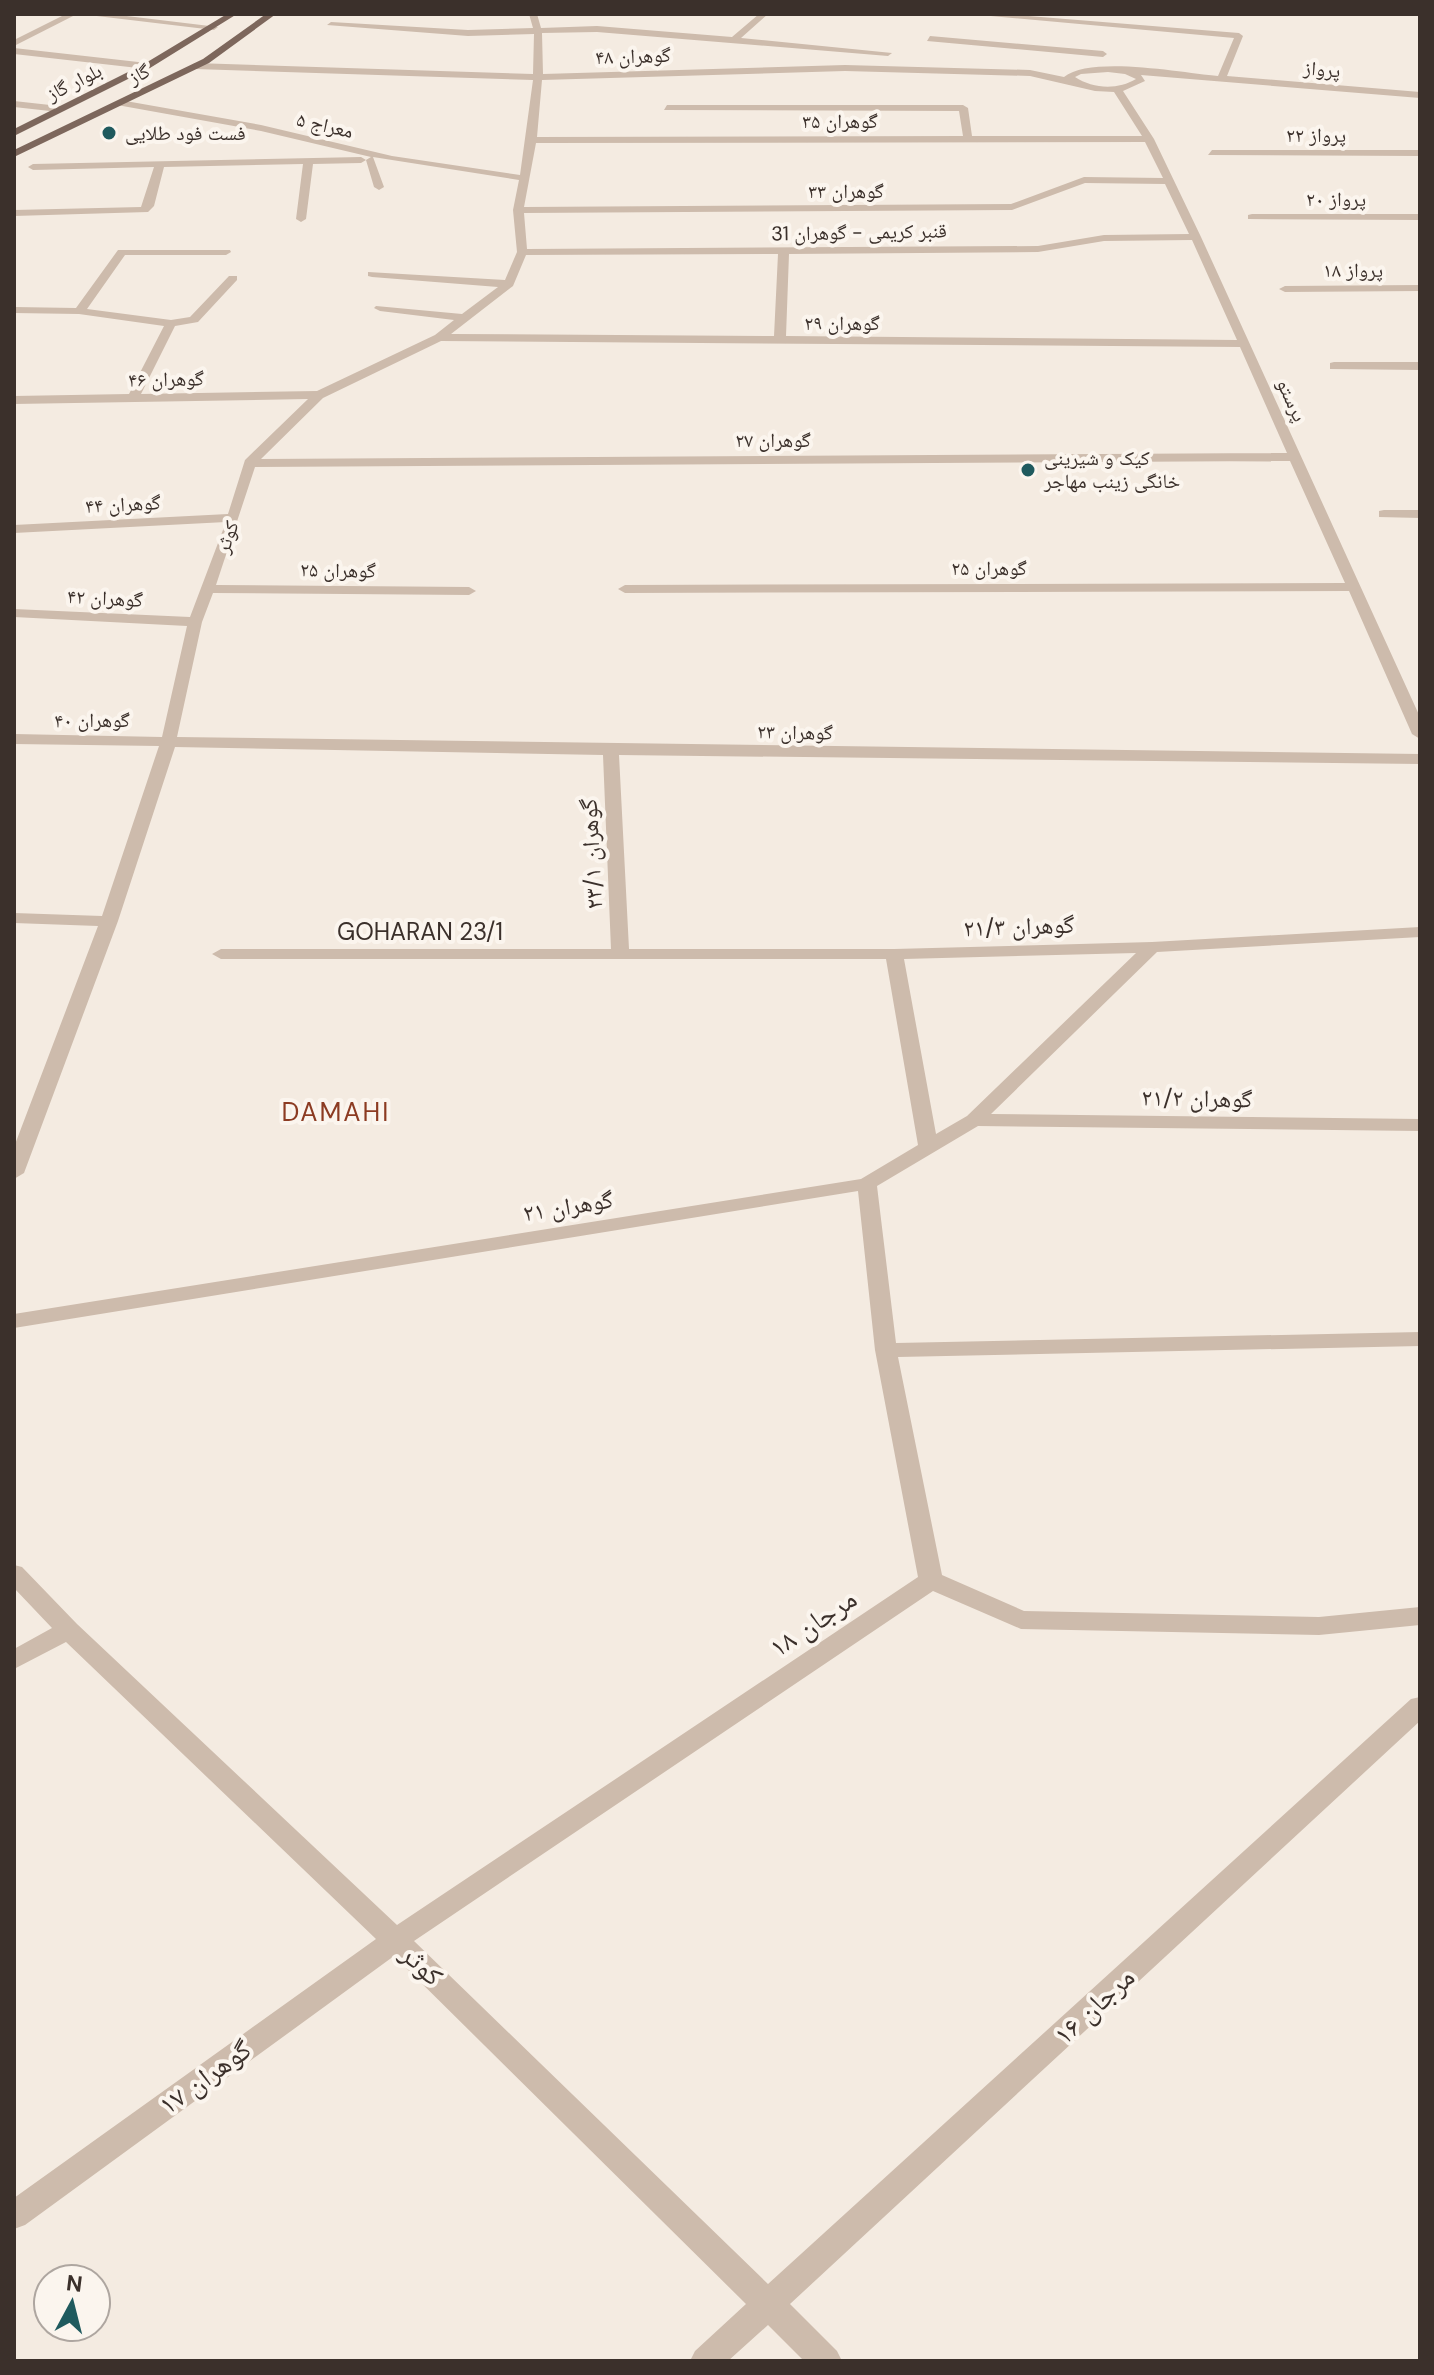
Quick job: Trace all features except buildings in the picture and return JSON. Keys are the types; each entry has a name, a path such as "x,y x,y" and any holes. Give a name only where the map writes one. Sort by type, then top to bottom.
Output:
{"main road":[{"name":"بلوار گاز","path":"14,133 147,66 233,14"},
{"name":"گاز","path":"14,154 195,66 272,14"}],"street":[{"path":"14,43 73,14"},
{"path":"84,14 214,27"},
{"path":"372,274 509,284 522,252 518,210 532,140 538,77 538,32 533,14"},
{"path":"734,40 764,14"},
{"path":"965,70 1032,67 1222,78 1239,36 973,14"},
{"path":"331,25 468,33 597,29 888,53"},
{"path":"930,39 1103,54"},
{"path":"1027,48 1032,67"},
{"path":"14,51 147,66"},
{"name":"گوهران ۴۸","path":"195,66 538,77 845,68 965,70 1030,73 1081,85 1116,88 1189,78 1222,78"},
{"path":"1071,81 1072,74 1089,69"},
{"path":"1127,71 1142,79 1139,84"},
{"name":"پرواز","path":"1222,78 1420,95"},
{"name":"پرستو","path":"1116,88 1149,139 1196,237 1420,734"},
{"name":"معراج ۵","path":"120,103 261,128 392,159 523,178"},
{"path":"14,104 59,109"},
{"path":"667,108 963,108 968,139"},
{"name":"گوهران ۳۵","path":"532,140 1149,139"},
{"name":"پرواز ۲۲","path":"1212,153 1420,153"},
{"path":"33,167 392,159"},
{"path":"301,219 309,160"},
{"path":"371,160 379,187"},
{"path":"14,213 144,210 149,206 160,164"},
{"name":"گوهران ۳۳","path":"518,210 1012,207 1084,180 1169,181"},
{"name":"پرواز ۲۰","path":"1252,217 1420,217"},
{"name":"قنبر کریمی - گوهران 31","path":"522,252 1038,249 1104,238 1196,237"},
{"path":"780,340 784,251"},
{"path":"79,311 122,252 226,252"},
{"path":"14,310 79,311 171,323 194,320 233,278"},
{"name":"کوثر","path":"14,1173 20,1144 109,921 169,740 195,622 234,518 250,463 319,395 439,337 509,284"},
{"name":"پرواز ۱۸","path":"1285,289 1420,288"},
{"path":"380,308 465,318"},
{"path":"132,400 171,323"},
{"name":"گوهران ۲۹","path":"439,337 1245,344"},
{"path":"1334,366 1420,366"},
{"name":"گوهران ۴۶","path":"14,400 319,395"},
{"name":"گوهران ۲۷","path":"250,463 1296,457"},
{"path":"1384,514 1420,514"},
{"name":"گوهران ۴۴","path":"14,529 234,518"},
{"name":"گوهران ۲۵","path":"625,589 1354,587"},
{"name":"گوهران ۲۵","path":"207,589 469,591"},
{"name":"گوهران ۴۲","path":"14,613 195,622"},
{"name":"گوهران ۴۰","path":"14,739 169,740"},
{"name":"گوهران ۲۳","path":"169,740 611,750 1420,759"},
{"name":"گوهران ۲۳/۱","path":"611,750 620,955"},
{"path":"14,918 109,921"},
{"name":"گوهران ۲۱/۳","path":"620,955 894,954 1152,947 1420,932"},
{"name":"گوهران ۲۱","path":"14,1321 867,1184 974,1120 1152,947"},
{"name":"GOHARAN 23/1","path":"221,954 620,955"},
{"path":"894,954 928,1147"},
{"name":"گوهران ۲۱/۲","path":"974,1120 1420,1125"},
{"path":"867,1184 886,1350 931,1580 1021,1620 1319,1626 1420,1616"},
{"path":"886,1350 1420,1339"},
{"name":"کوثر","path":"14,1573 68,1630 395,1940 826,2361"},
{"name":"مرجان ۱۸","path":"395,1940 931,1580"},
{"path":"14,1660 68,1630"},
{"name":"مرجان ۱۶","path":"706,2361 1420,1706"},
{"name":"گوهران ۱۷","path":"14,2215 395,1940"}],"place":[{"name":"فست فود طلایی","path":"109,133"},
{"name":"کیک و شیرینی خانگی زینب مهاجر","path":"1028,470"}],"district":[{"name":"DAMAHI","path":"336,1112"}]}
